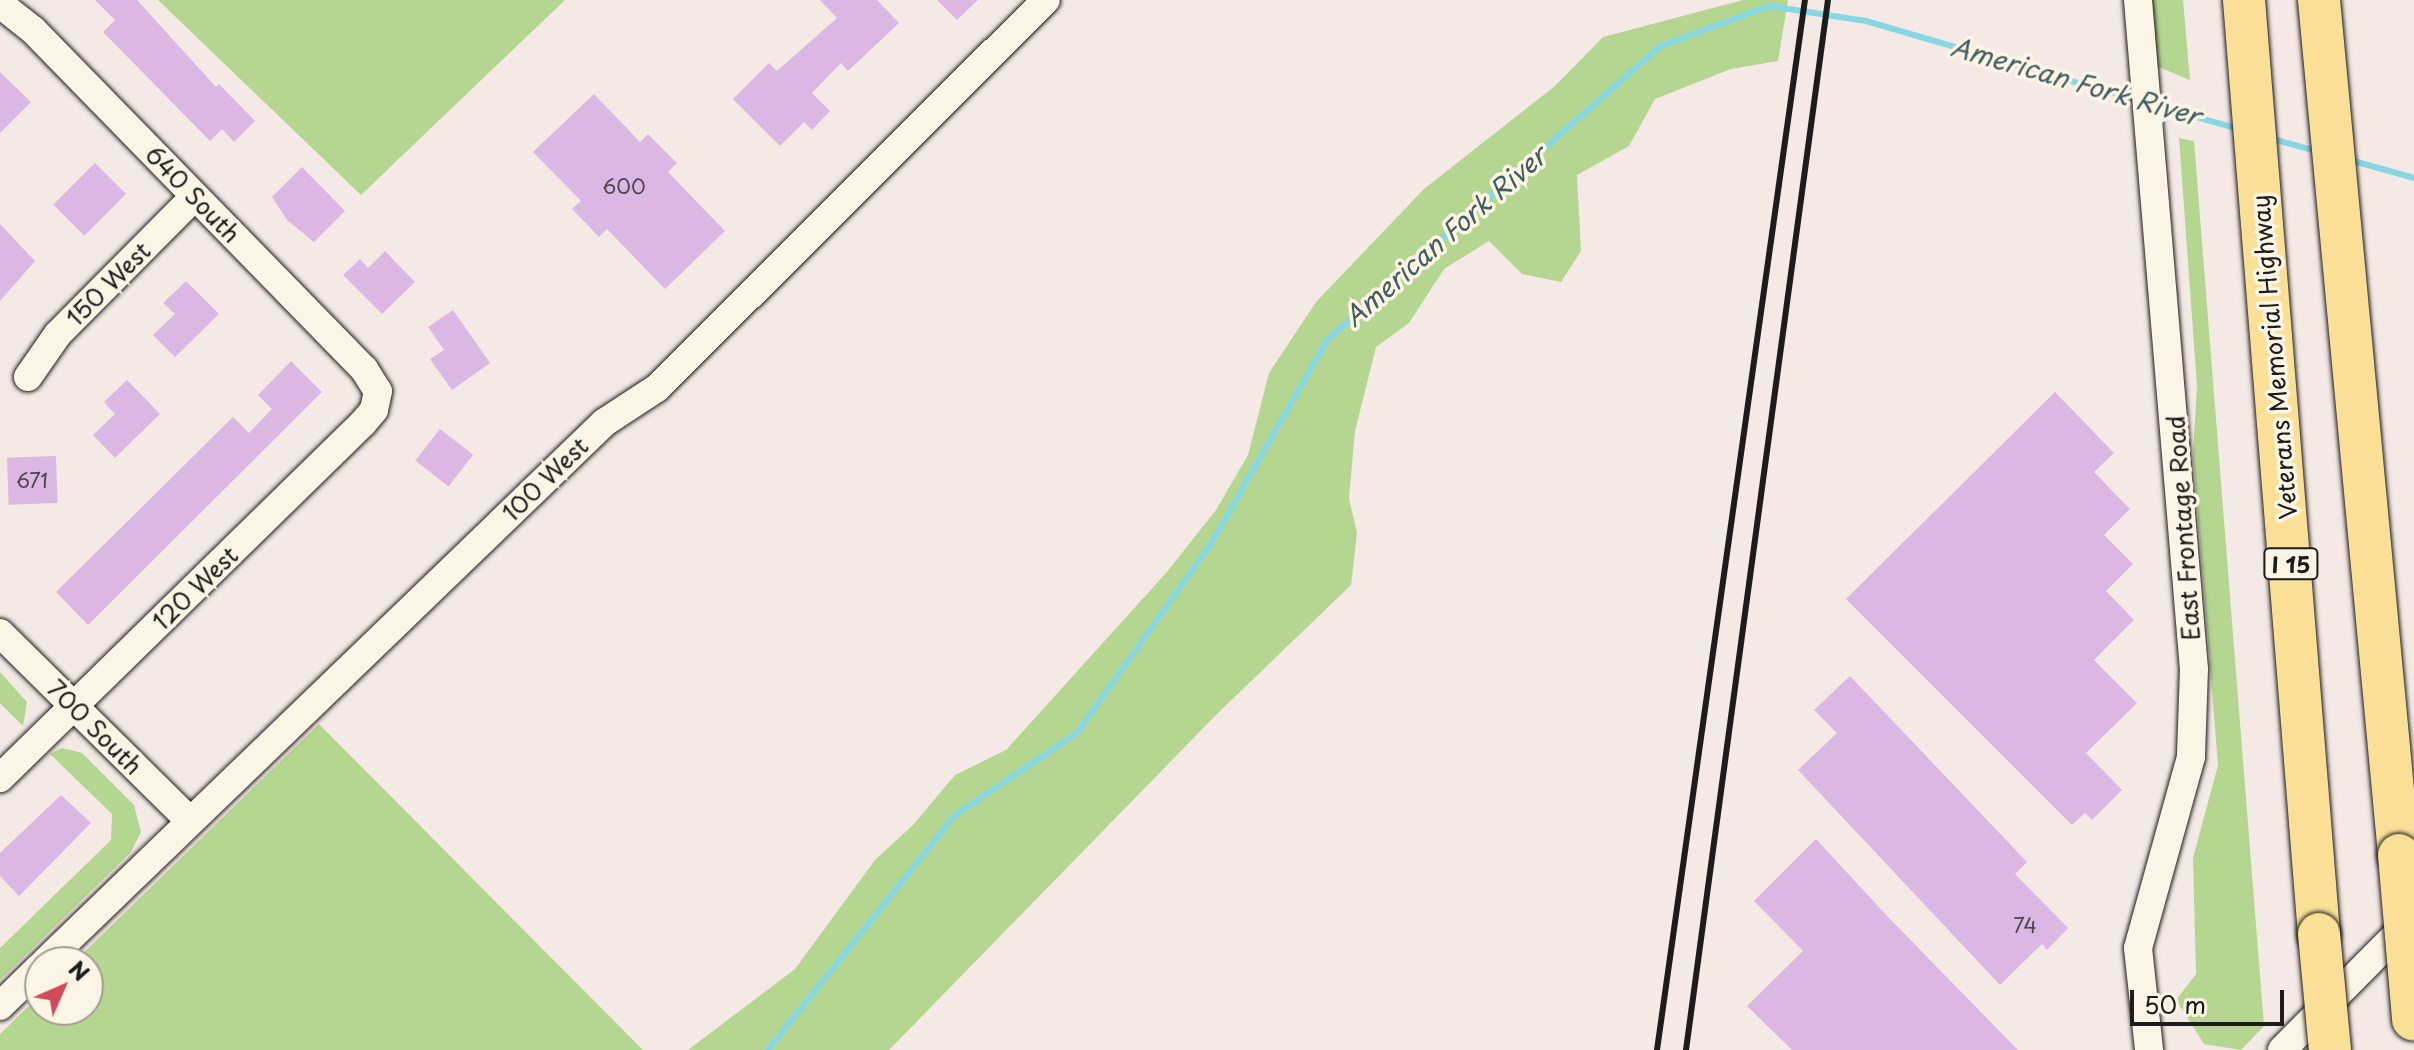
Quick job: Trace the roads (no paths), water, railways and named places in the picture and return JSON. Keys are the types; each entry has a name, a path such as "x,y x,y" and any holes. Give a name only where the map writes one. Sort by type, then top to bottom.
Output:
{"highway":[{"name":"Veterans Memorial Highway","path":"2244,0 2330,1050"},
{"path":"2319,0 2414,1028"}],"street":[{"name":"100 West","path":"61,946 605,422 657,388 1046,0"},
{"name":"East Frontage Road","path":"2138,0 2194,669 2191,757 2138,948 2149,1050"},
{"name":"640 South","path":"0,4 33,30 364,369 378,391"},
{"name":"150 West","path":"28,377 58,334 195,196"},
{"name":"120 West","path":"0,778 363,423 374,410 378,391"},
{"name":"700 South","path":"0,633 190,821"},
{"path":"2282,1050 2414,918"},
{"path":"0,1006 24,983"}],"waterway":[{"name":"American Fork River","path":"768,1050 954,816 1077,733 1212,542 1327,340 1661,46 1769,6 1866,21 2139,101"},
{"name":"American Fork River","path":"2153,105 2239,129"},
{"name":"American Fork River","path":"2269,138 2320,152"},
{"name":"American Fork River","path":"2350,160 2414,178"}],"railway":[{"path":"1657,1050 1805,0"},
{"path":"1686,1050 1828,0"}]}
